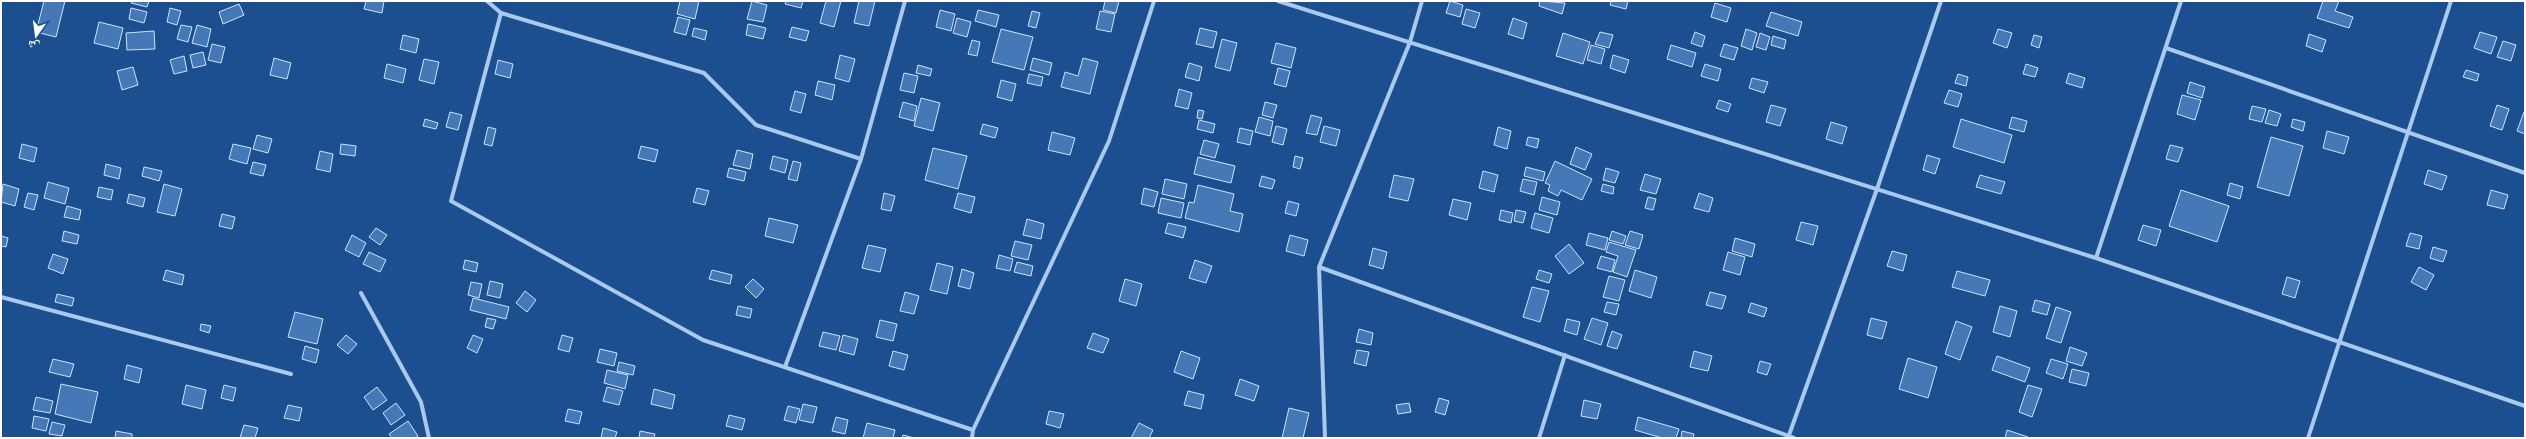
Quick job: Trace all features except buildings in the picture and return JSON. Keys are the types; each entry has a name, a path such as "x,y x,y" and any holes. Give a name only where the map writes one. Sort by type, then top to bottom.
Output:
{"street":[{"path":"487,1 501,13 704,74 756,125 861,159"},
{"path":"784,368 861,159 905,1"},
{"path":"972,438 973,430 1109,141 1154,1"},
{"path":"1278,1 2096,258 2525,406"},
{"path":"1326,438 1319,267 1410,42 1422,1"},
{"path":"1788,437 1877,189 1941,1"},
{"path":"2096,258 2181,1"},
{"path":"2308,438 2341,342 2451,1"},
{"path":"501,13 451,201 703,340 973,430"},
{"path":"2166,48 2525,173"},
{"path":"1319,267 1794,438"},
{"path":"362,292 421,402 429,438"},
{"path":"1,297 291,374"},
{"path":"1539,438 1565,356"}]}
